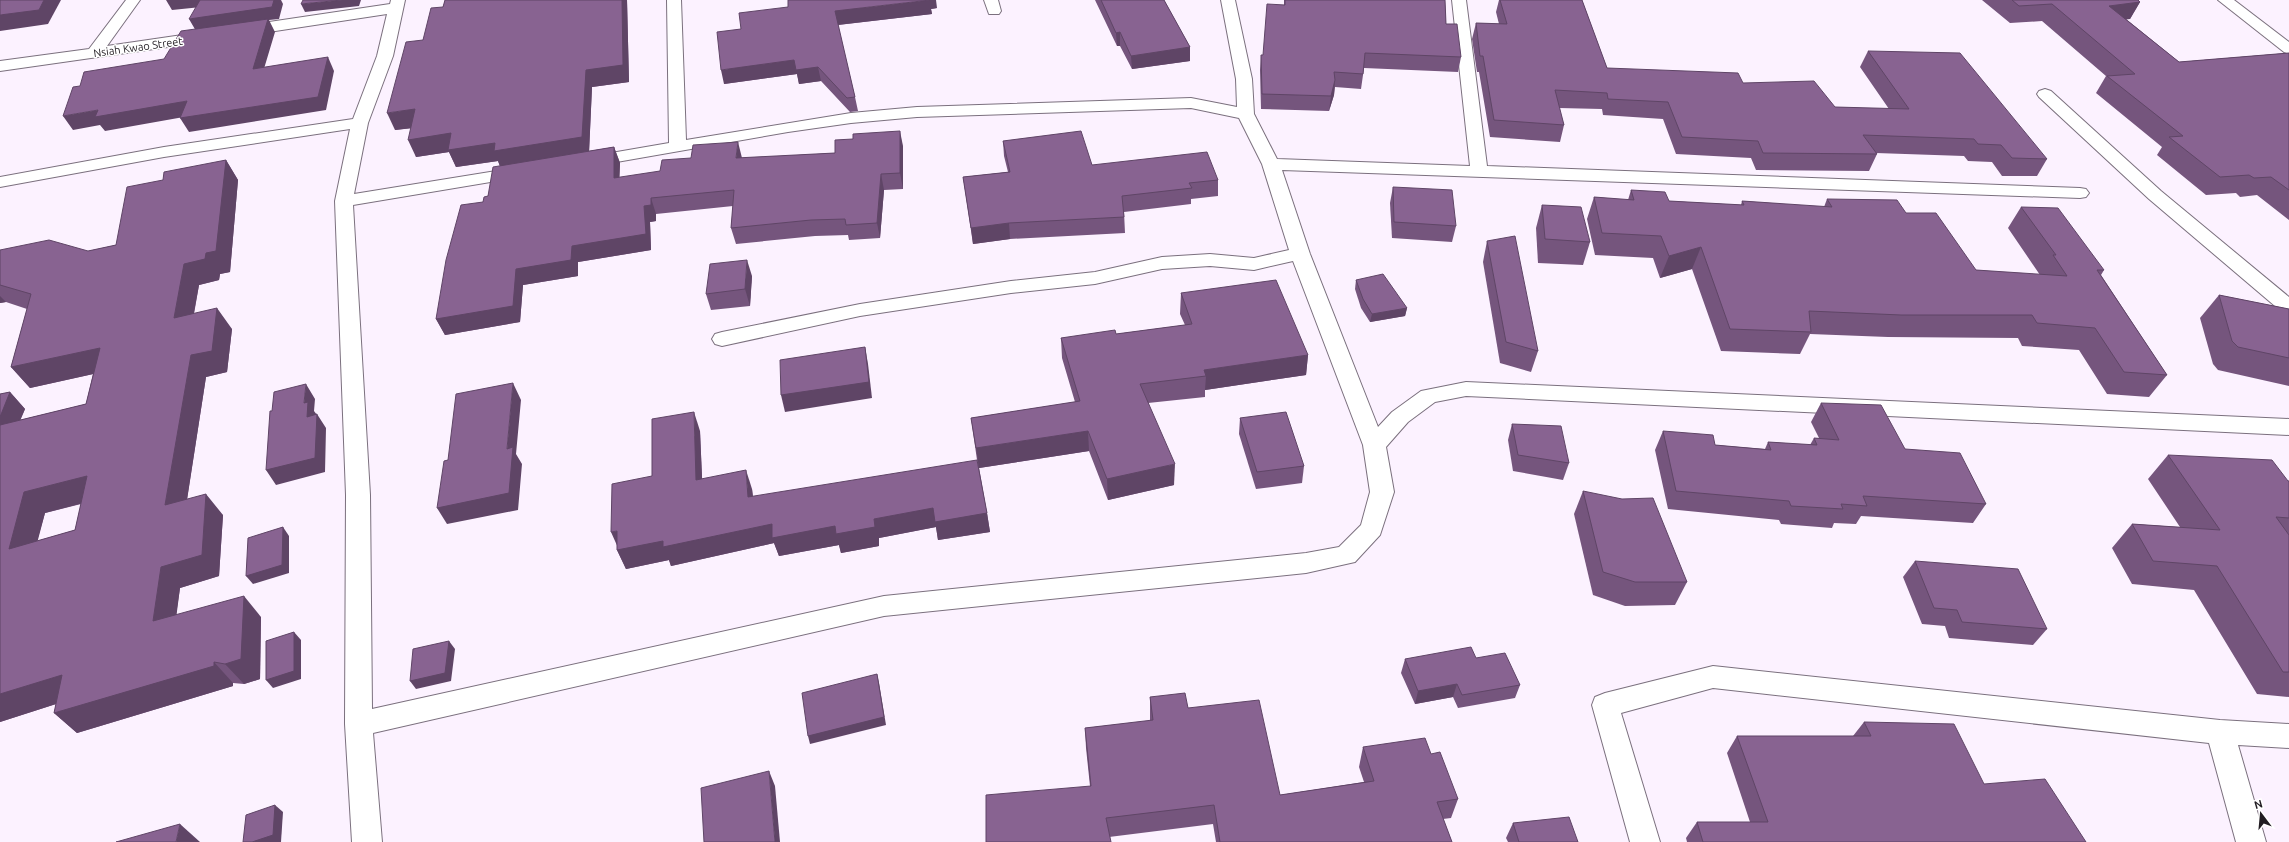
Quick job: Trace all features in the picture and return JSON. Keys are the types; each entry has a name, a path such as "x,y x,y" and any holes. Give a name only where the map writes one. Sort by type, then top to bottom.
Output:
{"street":[{"path":"93,54 133,0"},
{"path":"674,0 678,147"},
{"path":"359,724 884,606 1306,563 1346,555 1372,529 1382,492 1374,445 1300,254 1272,164 1246,114 1244,79 1228,0"},
{"path":"1459,0 1479,171"},
{"path":"2225,0 2289,49"},
{"path":"368,842 359,724 358,495 344,201 360,123 385,56 397,4"},
{"name":"Nsiah Kwao Street","path":"0,66 221,35 397,4"},
{"path":"2045,94 2155,195 2284,299"},
{"path":"569,165 809,124 917,112 1191,104 1246,114"},
{"path":"0,182 164,152 360,123"},
{"path":"1272,164 2080,194"},
{"path":"344,201 538,170"},
{"path":"722,339 860,310 1011,287 1095,278 1162,263 1210,260 1254,264 1300,254"},
{"path":"1374,445 1400,417 1430,396 1466,389 2289,427"},
{"path":"1645,842 1605,705 1713,678 2220,732 2289,736"},
{"path":"2220,732 2251,842"}],"building":[{"path":"0,0 44,0 39,10 0,15"},
{"path":"200,0 274,0 272,7 189,19"},
{"path":"303,0 342,0 301,4"},
{"path":"445,0 622,0 623,65 586,70 582,137 494,151 495,143 448,150 451,133 408,140 415,109 387,113 406,42 423,40 431,8 443,7"},
{"path":"788,0 930,0 835,11 855,97 847,98 818,67 796,70 794,60 721,70 717,32 741,29 739,13 788,7"},
{"path":"1101,0 1164,0 1190,47 1131,56 1120,32 1116,33"},
{"path":"1285,0 1445,0 1446,24 1457,24 1461,57 1365,53 1363,74 1334,72 1335,80 1331,96 1262,94 1261,55 1263,55 1267,4 1285,5"},
{"path":"1500,0 1582,0 1607,68 1738,73 1743,83 1814,81 1835,107 1909,109 1868,51 1960,53 2047,159 2012,158 2001,145 1978,144 1974,139 1863,135 1877,154 1763,153 1758,141 1682,137 1668,102 1608,99 1607,93 1555,90 1564,125 1494,120 1483,56 1480,56 1476,23 1507,24"},
{"path":"2012,0 2138,0 2140,2 2109,6 2179,62 2289,53 2289,190 2271,177 2254,178 2249,175 2220,177 2169,137 2183,136 2107,76 2135,74 2052,4 2019,6"},
{"path":"268,19 253,69 328,57 318,97 180,118 187,101 95,117 98,110 63,116 73,87 80,86 84,72 164,59 181,31"},
{"path":"900,131 900,173 881,174 877,223 846,225 845,219 811,220 731,228 734,190 651,198 651,205 644,206 646,234 572,246 571,260 516,269 513,306 436,319 446,260 461,205 483,202 484,197 488,196 493,167 614,147 614,178 660,171 662,160 691,158 693,145 738,142 736,158 835,153 835,140 853,139 853,134"},
{"path":"1081,131 1092,165 1207,152 1218,180 1189,183 1192,188 1122,196 1124,217 1009,223 971,228 963,177 1010,172 1003,141"},
{"path":"226,160 216,251 206,253 205,259 184,264 174,318 217,308 212,351 191,355 165,505 206,494 202,555 161,567 153,621 244,596 241,659 225,664 214,662 214,666 54,713 62,675 0,694 0,425 86,404 100,348 11,367 31,294 0,285 0,250 49,240 88,251 116,245 127,187 163,180 164,172","holes":["87,476 75,530 9,549 24,492"]},
{"path":"1393,187 1452,190 1456,226 1394,222"},
{"path":"1631,190 1665,192 1669,201 1744,205 1742,201 1832,207 1827,199 1897,200 1906,213 1936,213 1976,270 2067,276 2053,255 2056,255 2021,207 2058,208 2104,270 2097,270 2167,375 2124,372 2095,328 2037,323 2032,315 1901,315 1809,311 1811,332 1730,329 1701,247 1669,256 1661,236 1602,233 1594,197 1634,200"},
{"path":"1542,205 1581,207 1590,242 1545,239"},
{"path":"1515,236 1538,351 1506,342 1487,241"},
{"path":"747,260 745,289 706,294 710,264"},
{"path":"1383,274 1407,308 1372,314 1363,299 1356,280"},
{"path":"1276,280 1308,355 1204,370 1206,376 1140,384 1175,464 1107,479 1088,431 976,448 971,418 1080,401 1061,338 1115,330 1116,334 1192,324 1181,293"},
{"path":"2219,295 2289,309 2289,358 2238,347 2232,341"},
{"path":"865,347 869,382 781,395 780,360"},
{"path":"513,383 507,449 513,447 509,493 437,508 444,461 448,460 456,394"},
{"path":"306,384 304,403 308,402 307,417 317,414 315,458 266,470 270,411 272,411 274,392"},
{"path":"10,392 0,417 0,394"},
{"path":"1821,403 1881,405 1905,449 1960,453 1986,504 1863,496 1867,506 1841,504 1843,509 1791,506 1789,501 1676,491 1663,431 1713,435 1715,445 1771,450 1768,442 1817,445 1814,438 1839,440"},
{"path":"694,412 696,480 746,470 748,497 977,460 987,513 935,522 933,508 874,519 875,527 836,534 835,526 772,538 772,524 663,547 663,541 617,550 617,531 611,532 612,484 652,476 652,419"},
{"path":"1286,412 1304,466 1257,472 1240,418"},
{"path":"1512,424 1561,426 1569,463 1518,455"},
{"path":"2168,455 2272,460 2289,481 2289,518 2276,517 2289,535 2289,672 2283,672 2217,566 2153,561 2132,524 2220,530"},
{"path":"1583,491 1622,499 1653,498 1687,582 1635,582 1603,572"},
{"path":"283,527 282,565 246,576 248,538"},
{"path":"1915,561 2018,569 2047,629 1962,622 1957,610 1934,608"},
{"path":"294,632 294,671 266,680 266,641"},
{"path":"449,641 445,673 410,681 413,649"},
{"path":"1471,647 1476,658 1505,653 1520,685 1462,695 1457,684 1418,691 1405,659"},
{"path":"877,674 884,717 808,736 802,693"},
{"path":"1185,693 1188,708 1259,700 1280,795 1374,781 1363,747 1425,738 1431,754 1440,752 1458,799 1437,802 1452,842 1220,842 1214,805 1106,818 1111,842 986,842 986,795 1091,786 1085,728 1153,720 1150,697"},
{"path":"1864,722 1954,724 1984,784 2045,779 2086,842 1703,842 1697,822 1768,822 1737,736 1871,736"},
{"path":"769,771 775,842 704,842 701,788"},
{"path":"275,805 273,835 252,842 243,842 246,815"},
{"path":"1569,817 1578,842 1519,842 1513,823"},
{"path":"180,824 176,842 116,842"}]}
